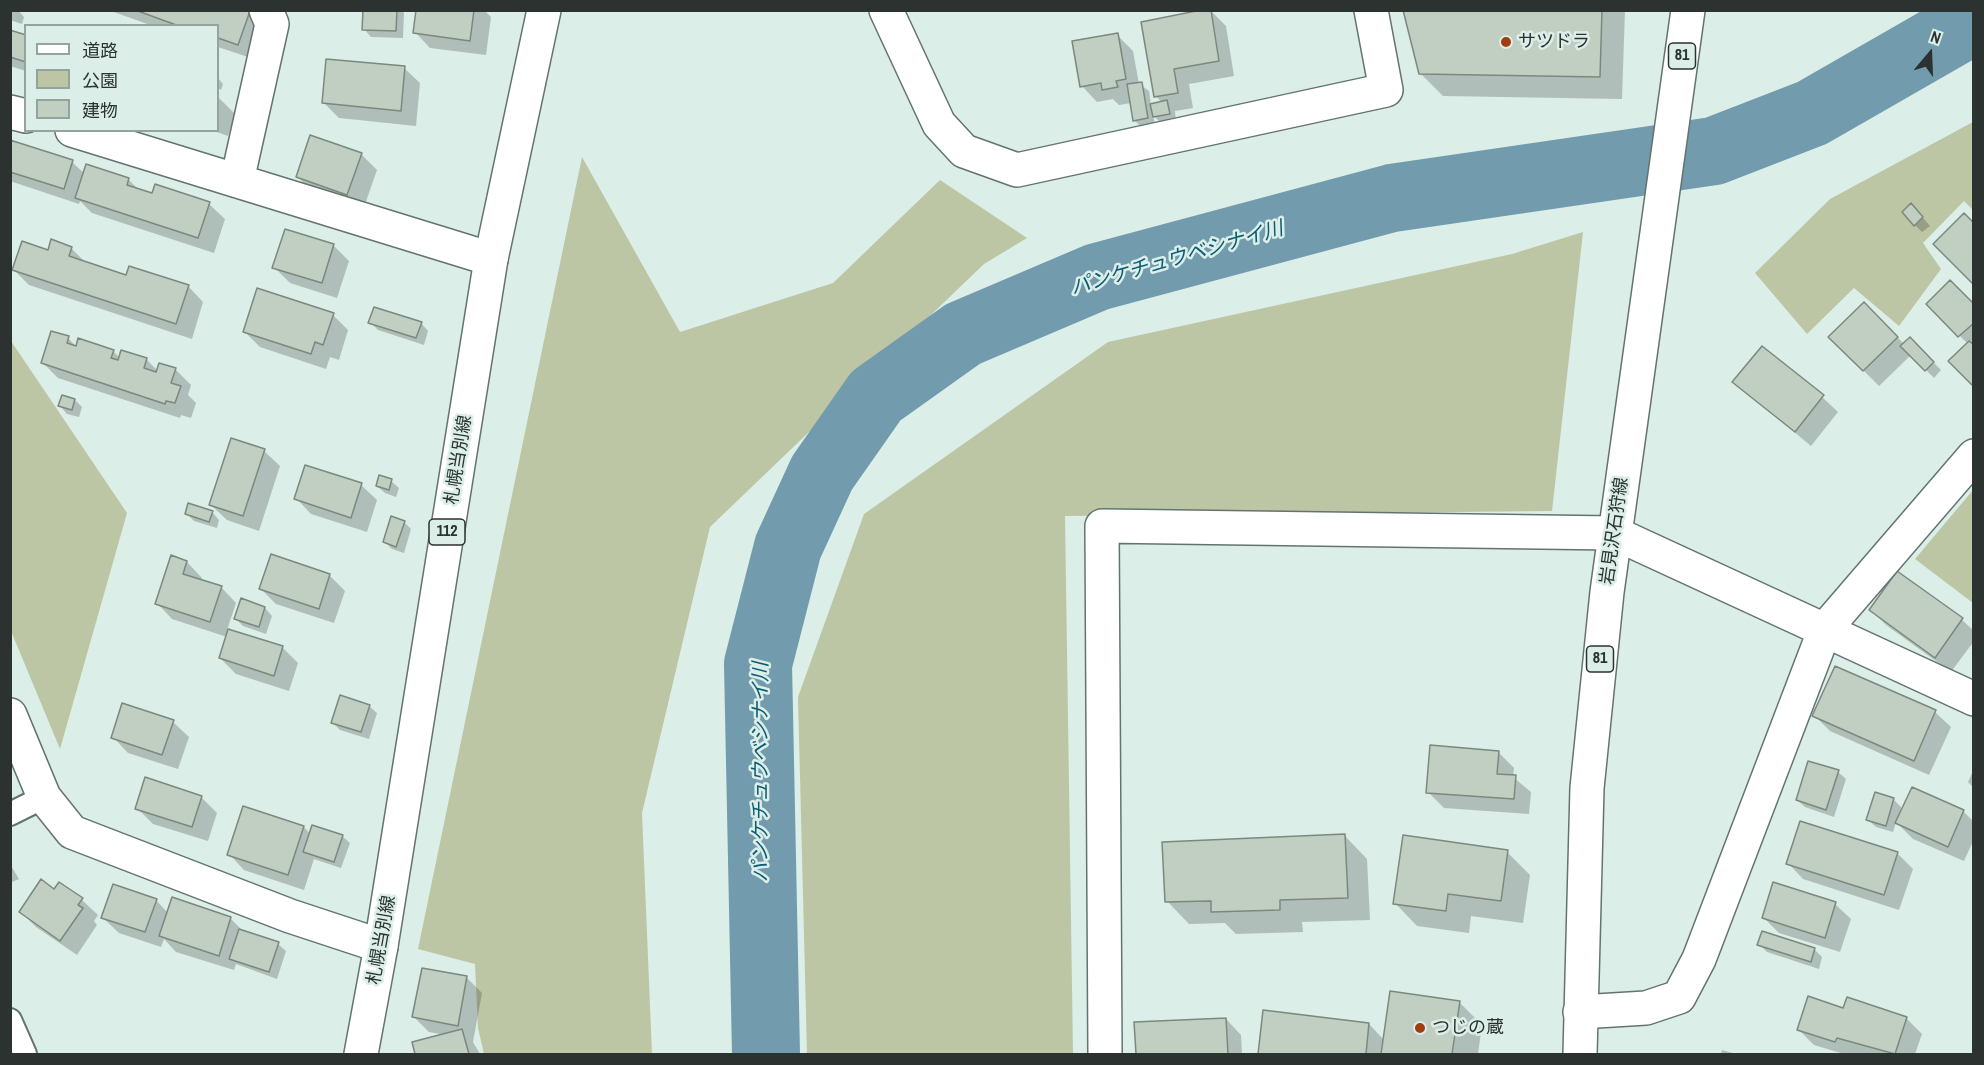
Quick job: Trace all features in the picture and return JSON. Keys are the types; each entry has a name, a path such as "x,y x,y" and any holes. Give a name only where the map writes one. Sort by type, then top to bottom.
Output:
{"street":[{"name":"札幌当別線","path":"361,1054 381,946 491,259 544,10"},
{"path":"886,10 939,124 964,151 1017,170 1386,90 1371,10"},
{"name":"岩見沢石狩線","path":"1580,1054 1587,788 1614,533 1688,10"},
{"path":"237,181 271,15"},
{"path":"78,132 491,259"},
{"path":"1580,1012 1646,1008 1679,997 1699,959 1825,629 1974,456"},
{"path":"1105,1054 1102,526 1614,533 1974,699"},
{"path":"10,715 44,797 72,832 290,916 381,946"}],"lane":[{"path":"10,814 44,797"},
{"path":"10,1020 25,1054"}],"green space":[{"path":"1973,122 1973,210 1964,201 1923,243 1941,269 1899,326 1854,288 1807,334 1755,273 1830,199"},
{"path":"582,157 680,332 833,283 940,180 1027,238 984,264 710,527 642,813 652,1054 484,1054 478,1028 475,964 418,949"},
{"path":"1583,232 1552,511 1065,516 1073,1054 807,1054 798,697 864,514 1108,342 1512,254"},
{"path":"11,341 127,513 60,749 11,631"},
{"path":"1973,490 1973,603 1915,559"}],"building":[{"path":"135,10 250,11 238,45 219,38 219,24 174,24"},
{"path":"363,10 397,10 396,31 362,30"},
{"path":"416,10 474,10 470,41 413,33"},
{"path":"1211,10 1219,61 1174,69 1178,93 1154,97 1141,22"},
{"name":"サツドラ","path":"1403,10 1602,10 1600,77 1419,74"},
{"path":"10,30 24,34 24,61 10,57"},
{"path":"1118,33 1126,79 1116,81 1118,87 1102,90 1101,83 1080,87 1072,41"},
{"path":"326,59 405,66 401,111 322,103"},
{"path":"1142,82 1148,118 1133,121 1127,84"},
{"path":"1167,100 1170,114 1153,117 1150,104"},
{"path":"310,135 362,153 347,195 296,177"},
{"path":"10,140 73,160 64,189 10,172"},
{"path":"86,164 129,178 127,185 152,193 155,184 210,202 198,238 75,198"},
{"path":"1911,203 1923,217 1914,226 1902,212"},
{"path":"1964,213 1974,223 1974,285 1933,244"},
{"path":"285,229 334,244 322,283 272,268"},
{"path":"51,239 72,247 69,256 126,275 129,266 189,285 176,324 12,270 22,241 48,250"},
{"path":"1950,280 1974,304 1974,323 1958,337 1926,304"},
{"path":"257,288 334,313 323,345 315,342 311,354 243,332"},
{"path":"1864,302 1898,337 1863,371 1828,337"},
{"path":"374,307 422,322 416,338 368,323"},
{"path":"51,331 69,336 67,343 76,346 78,338 114,350 111,358 118,360 121,350 147,358 144,368 156,372 159,363 176,368 171,383 181,386 175,403 166,401 165,404 41,363"},
{"path":"1910,337 1934,362 1925,371 1900,346"},
{"path":"1969,341 1974,345 1973,386 1948,361"},
{"path":"1762,346 1824,395 1795,432 1732,382"},
{"path":"62,395 75,399 72,410 58,406"},
{"path":"231,438 265,449 243,516 209,505"},
{"path":"305,465 362,483 351,518 294,499"},
{"path":"379,475 392,479 389,490 376,486"},
{"path":"188,503 213,511 209,522 185,514"},
{"path":"391,516 405,521 396,547 383,542"},
{"path":"271,554 330,574 319,609 259,589"},
{"path":"171,555 187,561 183,574 222,586 210,622 155,604"},
{"path":"1897,571 1963,618 1935,658 1869,610"},
{"path":"241,598 265,607 259,627 234,619"},
{"path":"228,629 283,646 274,676 219,658"},
{"path":"1835,666 1936,710 1914,761 1812,716"},
{"path":"340,695 370,705 361,732 331,723"},
{"path":"122,703 174,720 162,755 111,738"},
{"path":"1430,745 1499,751 1497,774 1516,775 1514,799 1426,793"},
{"path":"1808,761 1839,770 1826,810 1796,800"},
{"path":"145,777 202,796 192,827 135,809"},
{"path":"1912,787 1964,810 1948,847 1895,823"},
{"path":"1875,792 1894,798 1886,826 1866,820"},
{"path":"243,806 304,826 288,875 227,855"},
{"path":"1800,821 1898,852 1884,895 1786,864"},
{"path":"312,825 343,835 334,862 303,852"},
{"path":"1345,834 1348,898 1280,900 1280,910 1211,912 1211,901 1165,902 1162,842"},
{"path":"1403,835 1508,850 1501,901 1448,894 1446,911 1393,904"},
{"path":"41,879 54,889 59,882 83,898 78,905 83,908 60,941 19,912"},
{"path":"1773,882 1836,902 1825,938 1762,918"},
{"path":"113,884 157,899 145,932 101,918"},
{"path":"172,897 231,917 219,956 159,936"},
{"path":"239,929 279,942 269,972 229,959"},
{"path":"1762,931 1815,948 1811,962 1757,945"},
{"path":"422,968 467,976 458,1026 412,1017"},
{"name":"つじの蔵","path":"1390,991 1460,1001 1452,1054 1381,1054"},
{"path":"1808,996 1843,1008 1847,997 1907,1017 1895,1054 1837,1038 1835,1042 1797,1030"},
{"path":"1263,1010 1369,1023 1366,1054 1258,1054"},
{"path":"1226,1018 1228,1054 1136,1054 1134,1022"},
{"path":"462,1029 469,1054 415,1054 412,1042"}],"waterway":[{"name":"パンケチュウベシナイ川","path":"766,1054 758,664 788,547 822,473 876,396 963,334 1097,277 1392,198 1714,151 1812,113 1974,20"}],"place":[{"name":"サツドラ","path":"1506,42"},
{"name":"つじの蔵","path":"1420,1028"}]}
